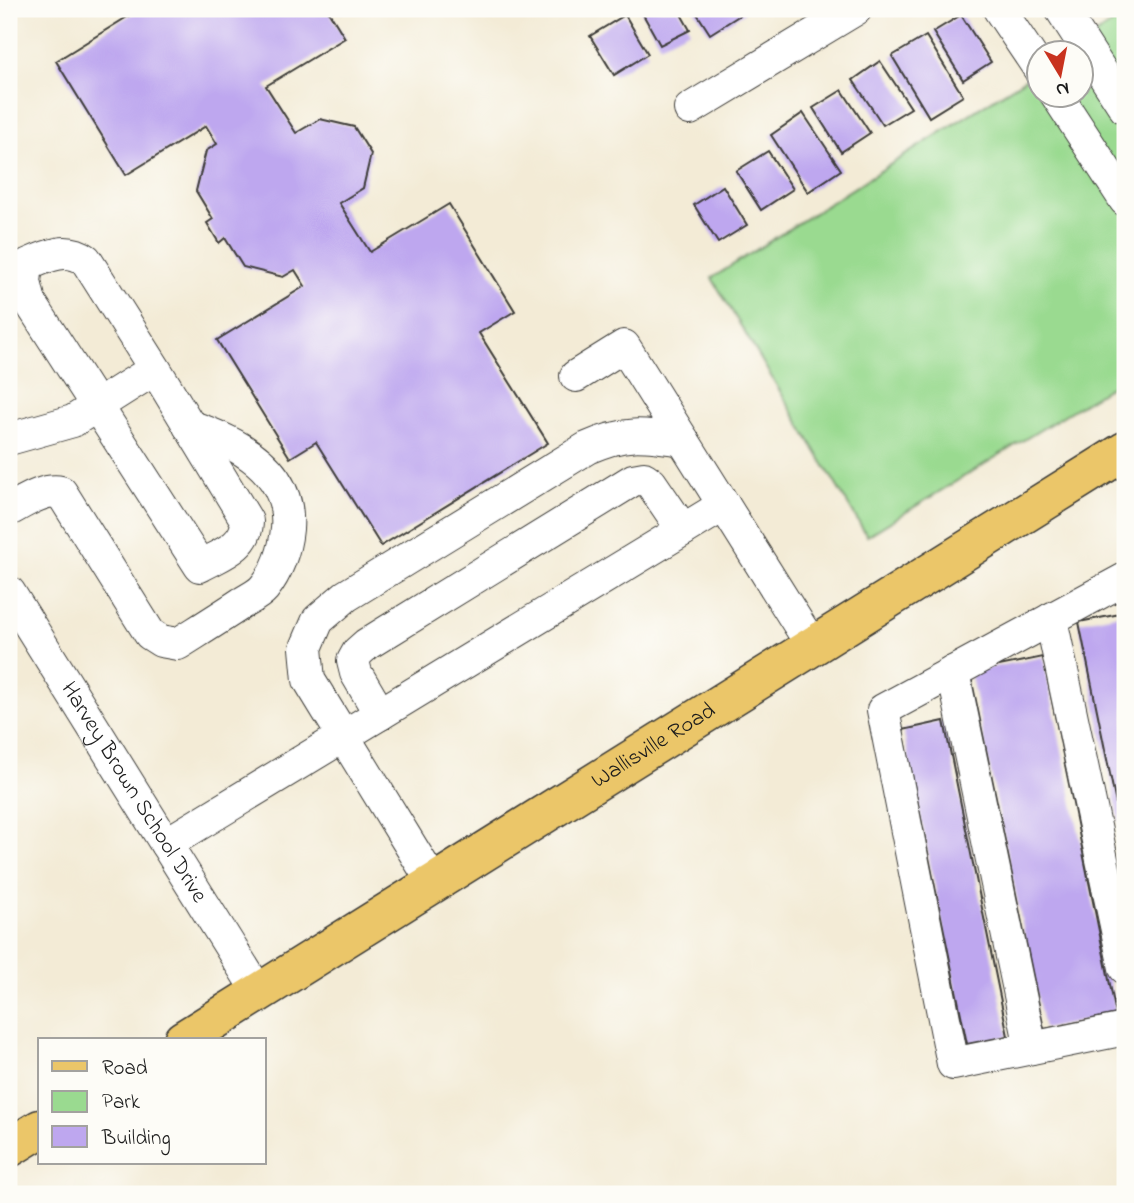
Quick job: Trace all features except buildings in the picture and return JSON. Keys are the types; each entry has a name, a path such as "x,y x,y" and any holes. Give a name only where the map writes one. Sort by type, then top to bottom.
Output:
{"main road":[{"name":"Wallisville Road","path":"186,1038 1125,451"},
{"path":"9,1149 38,1130"}],"street":[{"path":"690,109 856,9"},
{"path":"999,9 1026,49"},
{"path":"1061,9 1125,108"},
{"path":"1064,108 1125,200"},
{"path":"69,252 86,260 155,369 247,521 247,529 241,542 200,566 30,302 25,282 27,265 51,255 69,252"},
{"path":"576,376 624,346 813,647"},
{"path":"9,439 73,421 155,369"},
{"path":"9,510 46,492 61,492 150,634 161,641 178,643 263,590 285,549 288,516 278,483 261,462 223,437 189,426"},
{"path":"433,884 309,680 306,648 318,620 345,596 598,443 631,434 683,440"},
{"path":"380,714 356,673 353,661 358,652 633,480 644,478 651,483 683,530"},
{"path":"166,844 724,505"},
{"path":"1125,579 883,710 953,1064 1125,1029"},
{"name":"Harvey Brown School Drive","path":"9,592 259,993"},
{"path":"1051,619 1125,968"},
{"path":"953,672 1031,1048"}],"green space":[{"path":"1125,16 1125,378 867,536 712,278 1026,78 1026,108 1096,108 1096,38 1090,38"}]}
